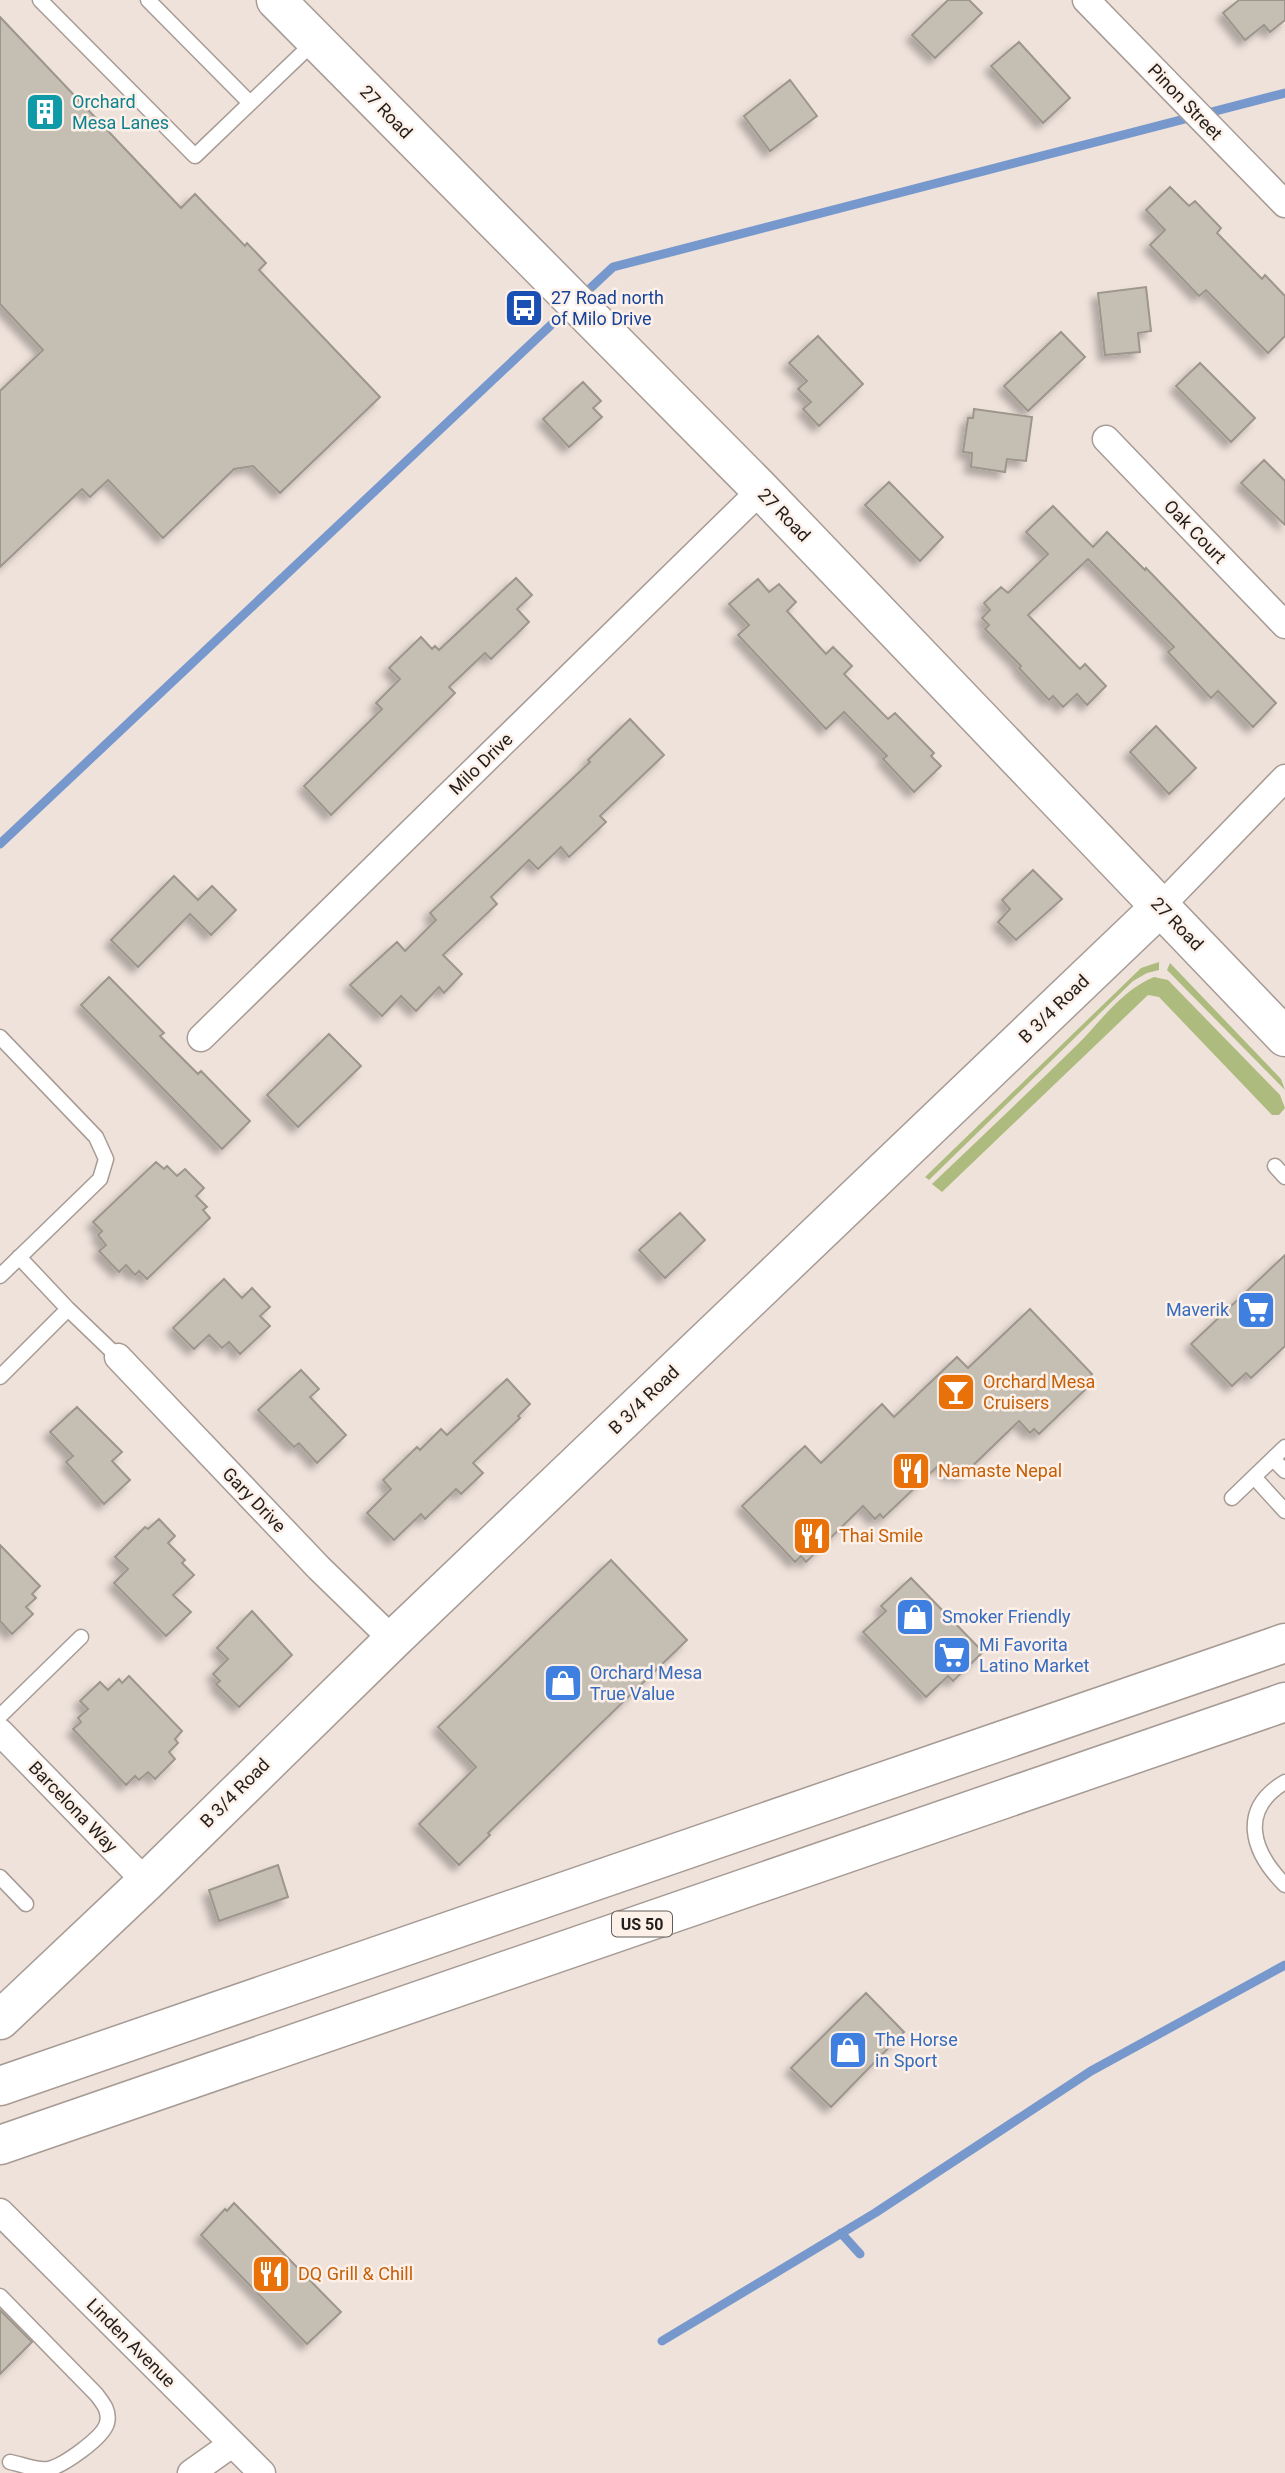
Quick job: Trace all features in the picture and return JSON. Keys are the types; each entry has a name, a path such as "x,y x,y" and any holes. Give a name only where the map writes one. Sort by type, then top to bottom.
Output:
{"main road":[{"name":"27 Road","path":"276,0 761,491 1285,1037"},
{"name":"B 3/4 Road","path":"0,2020 146,1882 393,1640 1160,907"},
{"path":"0,2086 1285,1643"},
{"name":"US 50","path":"0,2145 1285,1702"}],"street":[{"name":"Pinon Street","path":"1086,0 1285,204"},
{"name":"Oak Court","path":"1106,439 1285,625"},
{"name":"Milo Drive","path":"201,1038 761,491"},
{"name":"B 3/4 Road","path":"1160,907 1285,778"},
{"name":"Gary Drive","path":"118,1357 310,1558 393,1640"},
{"name":"Barcelona Way","path":"0,1732 146,1882"},
{"name":"Linden Avenue","path":"0,2212 262,2473"},
{"path":"191,2473 232,2444"}],"lane":[{"path":"40,0 195,156 316,40"},
{"path":"148,0 250,103"},
{"path":"0,1037 96,1137 106,1159 100,1178 0,1276"},
{"path":"19,1257 118,1357"},
{"path":"0,1377 68,1309"},
{"path":"1232,1498 1285,1447"},
{"path":"1273,1459 1285,1471"},
{"path":"1254,1477 1285,1511"},
{"path":"0,1716 81,1637"},
{"path":"1285,1782 1268,1793 1256,1816 1255,1841 1267,1867 1285,1885"},
{"path":"0,1877 26,1903"},
{"path":"0,2296 96,2393 106,2407 108,2421 103,2431 65,2463 45,2470 10,2462"}],"green space":[{"path":"1159,962 1159,970 1133,981 929,1180 925,1177 1141,968"},
{"path":"1170,963 1281,1079 1285,1090 1167,970"},
{"path":"1154,977 1168,980 1280,1095 1285,1108 1279,1115 1272,1115 1159,997 1148,995 942,1192 932,1184 1078,1044 1113,1006"}],"building":[{"path":"948,0 969,0 982,13 935,58 912,35"},
{"path":"1239,0 1285,0 1285,20 1270,32 1264,25 1245,40 1223,13"},
{"path":"0,17 181,208 195,194 245,246 247,243 266,263 259,270 380,397 280,493 253,466 234,469 163,538 108,480 90,497 82,489 0,567 0,391 43,350 0,304"},
{"path":"1019,42 1070,98 1043,123 991,66"},
{"path":"790,80 817,116 770,151 744,116"},
{"path":"1170,187 1189,206 1195,201 1221,228 1217,233 1262,279 1265,275 1285,296 1285,336 1268,353 1206,290 1199,296 1150,245 1165,230 1146,210"},
{"path":"1146,287 1151,331 1138,333 1140,352 1105,355 1098,293"},
{"path":"1061,332 1085,357 1028,411 1004,386"},
{"path":"818,336 863,384 819,426 803,409 811,402 798,389 807,381 789,363"},
{"path":"1200,363 1255,418 1231,442 1176,386"},
{"path":"583,382 601,401 593,408 602,417 569,447 543,419"},
{"path":"974,409 1032,417 1026,461 1007,459 1005,472 971,467 972,453 963,452 968,418 973,418"},
{"path":"1264,460 1285,481 1285,525 1241,483"},
{"path":"889,482 943,537 920,561 865,505"},
{"path":"1053,506 1093,547 1107,532 1145,570 1146,568 1276,703 1253,727 1218,691 1211,698 1168,652 1174,647 1088,559 1028,615 1080,669 1085,664 1106,686 1087,705 1077,694 1063,707 1053,696 1049,700 1019,668 1021,666 985,629 989,625 982,618 990,610 984,603 1001,587 1008,593 1048,554 1026,532"},
{"path":"516,578 532,595 517,609 529,622 491,659 485,653 449,687 455,693 331,815 304,786 382,709 376,703 400,679 389,668 421,637 432,649 435,646 439,650"},
{"path":"758,579 769,592 779,584 796,602 787,611 826,654 833,647 852,666 844,674 888,719 895,713 934,753 931,756 941,766 914,792 883,759 887,756 844,712 826,729 738,635 749,625 729,604"},
{"path":"630,719 664,755 600,816 606,822 569,857 561,847 538,869 529,860 491,897 497,904 443,955 462,974 444,993 439,987 416,1011 401,996 382,1016 350,985 397,942 405,951 436,920 430,913 590,762 588,760"},
{"path":"1156,726 1196,768 1169,794 1130,752"},
{"path":"1033,870 1062,899 1016,940 998,922 1010,909 1002,900"},
{"path":"174,876 198,900 212,886 236,910 211,935 190,914 138,967 111,940"},
{"path":"109,977 164,1033 160,1036 198,1074 201,1071 250,1121 222,1149 81,1005"},
{"path":"329,1034 361,1066 298,1127 267,1095"},
{"path":"156,1162 164,1169 167,1166 177,1176 185,1169 204,1188 196,1196 207,1207 203,1210 210,1218 147,1279 139,1271 135,1275 126,1265 119,1272 99,1251 106,1245 98,1235 102,1231 93,1222"},
{"path":"680,1213 705,1240 665,1278 639,1250"},
{"name":"Maverik","path":"1285,1255 1285,1346 1251,1378 1246,1373 1232,1386 1191,1344"},
{"path":"224,1279 242,1298 252,1288 270,1307 260,1316 270,1326 240,1354 229,1342 222,1348 209,1335 194,1349 173,1328"},
{"path":"1030,1309 1092,1374 1087,1380 1091,1384 1039,1434 1034,1429 1030,1433 1019,1421 961,1477 956,1471 951,1476 940,1464 883,1518 880,1514 875,1519 863,1506 806,1562 801,1556 795,1562 742,1506 805,1446 821,1463 882,1404 894,1417 957,1357 968,1368"},
{"path":"301,1370 319,1389 310,1397 346,1435 317,1463 299,1443 294,1447 258,1410"},
{"path":"507,1379 530,1404 518,1416 520,1418 473,1463 483,1473 461,1494 456,1489 425,1519 421,1514 394,1540 367,1513 391,1489 383,1480 417,1447 420,1450 441,1429 447,1435"},
{"path":"77,1407 122,1452 112,1461 130,1480 104,1504 66,1462 73,1456 50,1432"},
{"path":"159,1519 175,1536 168,1543 185,1560 182,1563 194,1575 173,1595 191,1612 166,1636 114,1583 128,1569 115,1557 145,1527 148,1529"},
{"path":"0,1545 40,1586 32,1594 36,1598 26,1607 33,1614 12,1634 0,1621"},
{"name":"Orchard Mesa True Value","path":"611,1560 687,1640 488,1833 490,1835 459,1865 419,1824 476,1767 438,1727"},
{"path":"911,1578 983,1652 953,1681 948,1676 926,1697 863,1632 886,1611 881,1606"},
{"path":"252,1611 292,1655 239,1707 216,1684 220,1681 213,1674 228,1659 217,1648"},
{"path":"129,1676 182,1731 175,1739 178,1743 169,1752 175,1759 155,1779 148,1772 139,1780 135,1776 126,1785 73,1729 81,1722 78,1718 88,1709 80,1701 100,1682 108,1690 119,1679 122,1683"},
{"path":"278,1865 288,1897 219,1921 209,1890"},
{"name":"The Horse in Sport","path":"866,1993 904,2032 831,2107 791,2068"},
{"name":"DQ Grill & Chill","path":"234,2203 341,2312 307,2344 201,2235"},
{"path":"0,2310 32,2342 0,2374"}],"waterway":[{"path":"582,296 613,267 1285,93"},
{"path":"0,844 569,308"},
{"path":"662,2341 875,2213 1091,2071 1285,1965"},
{"path":"841,2233 860,2254"}],"place":[{"name":"Orchard Mesa Lanes","path":"45,112"},
{"name":"27 Road north of Milo Drive","path":"524,308"},
{"name":"Maverik","path":"1256,1310"},
{"name":"Orchard Mesa Cruisers","path":"956,1392"},
{"name":"Namaste Nepal","path":"911,1471"},
{"name":"Thai Smile","path":"812,1536"},
{"name":"Smoker Friendly","path":"915,1617"},
{"name":"Mi Favorita Latino Market","path":"952,1655"},
{"name":"Orchard Mesa True Value","path":"563,1683"},
{"name":"The Horse in Sport","path":"848,2050"},
{"name":"DQ Grill & Chill","path":"271,2274"}]}
